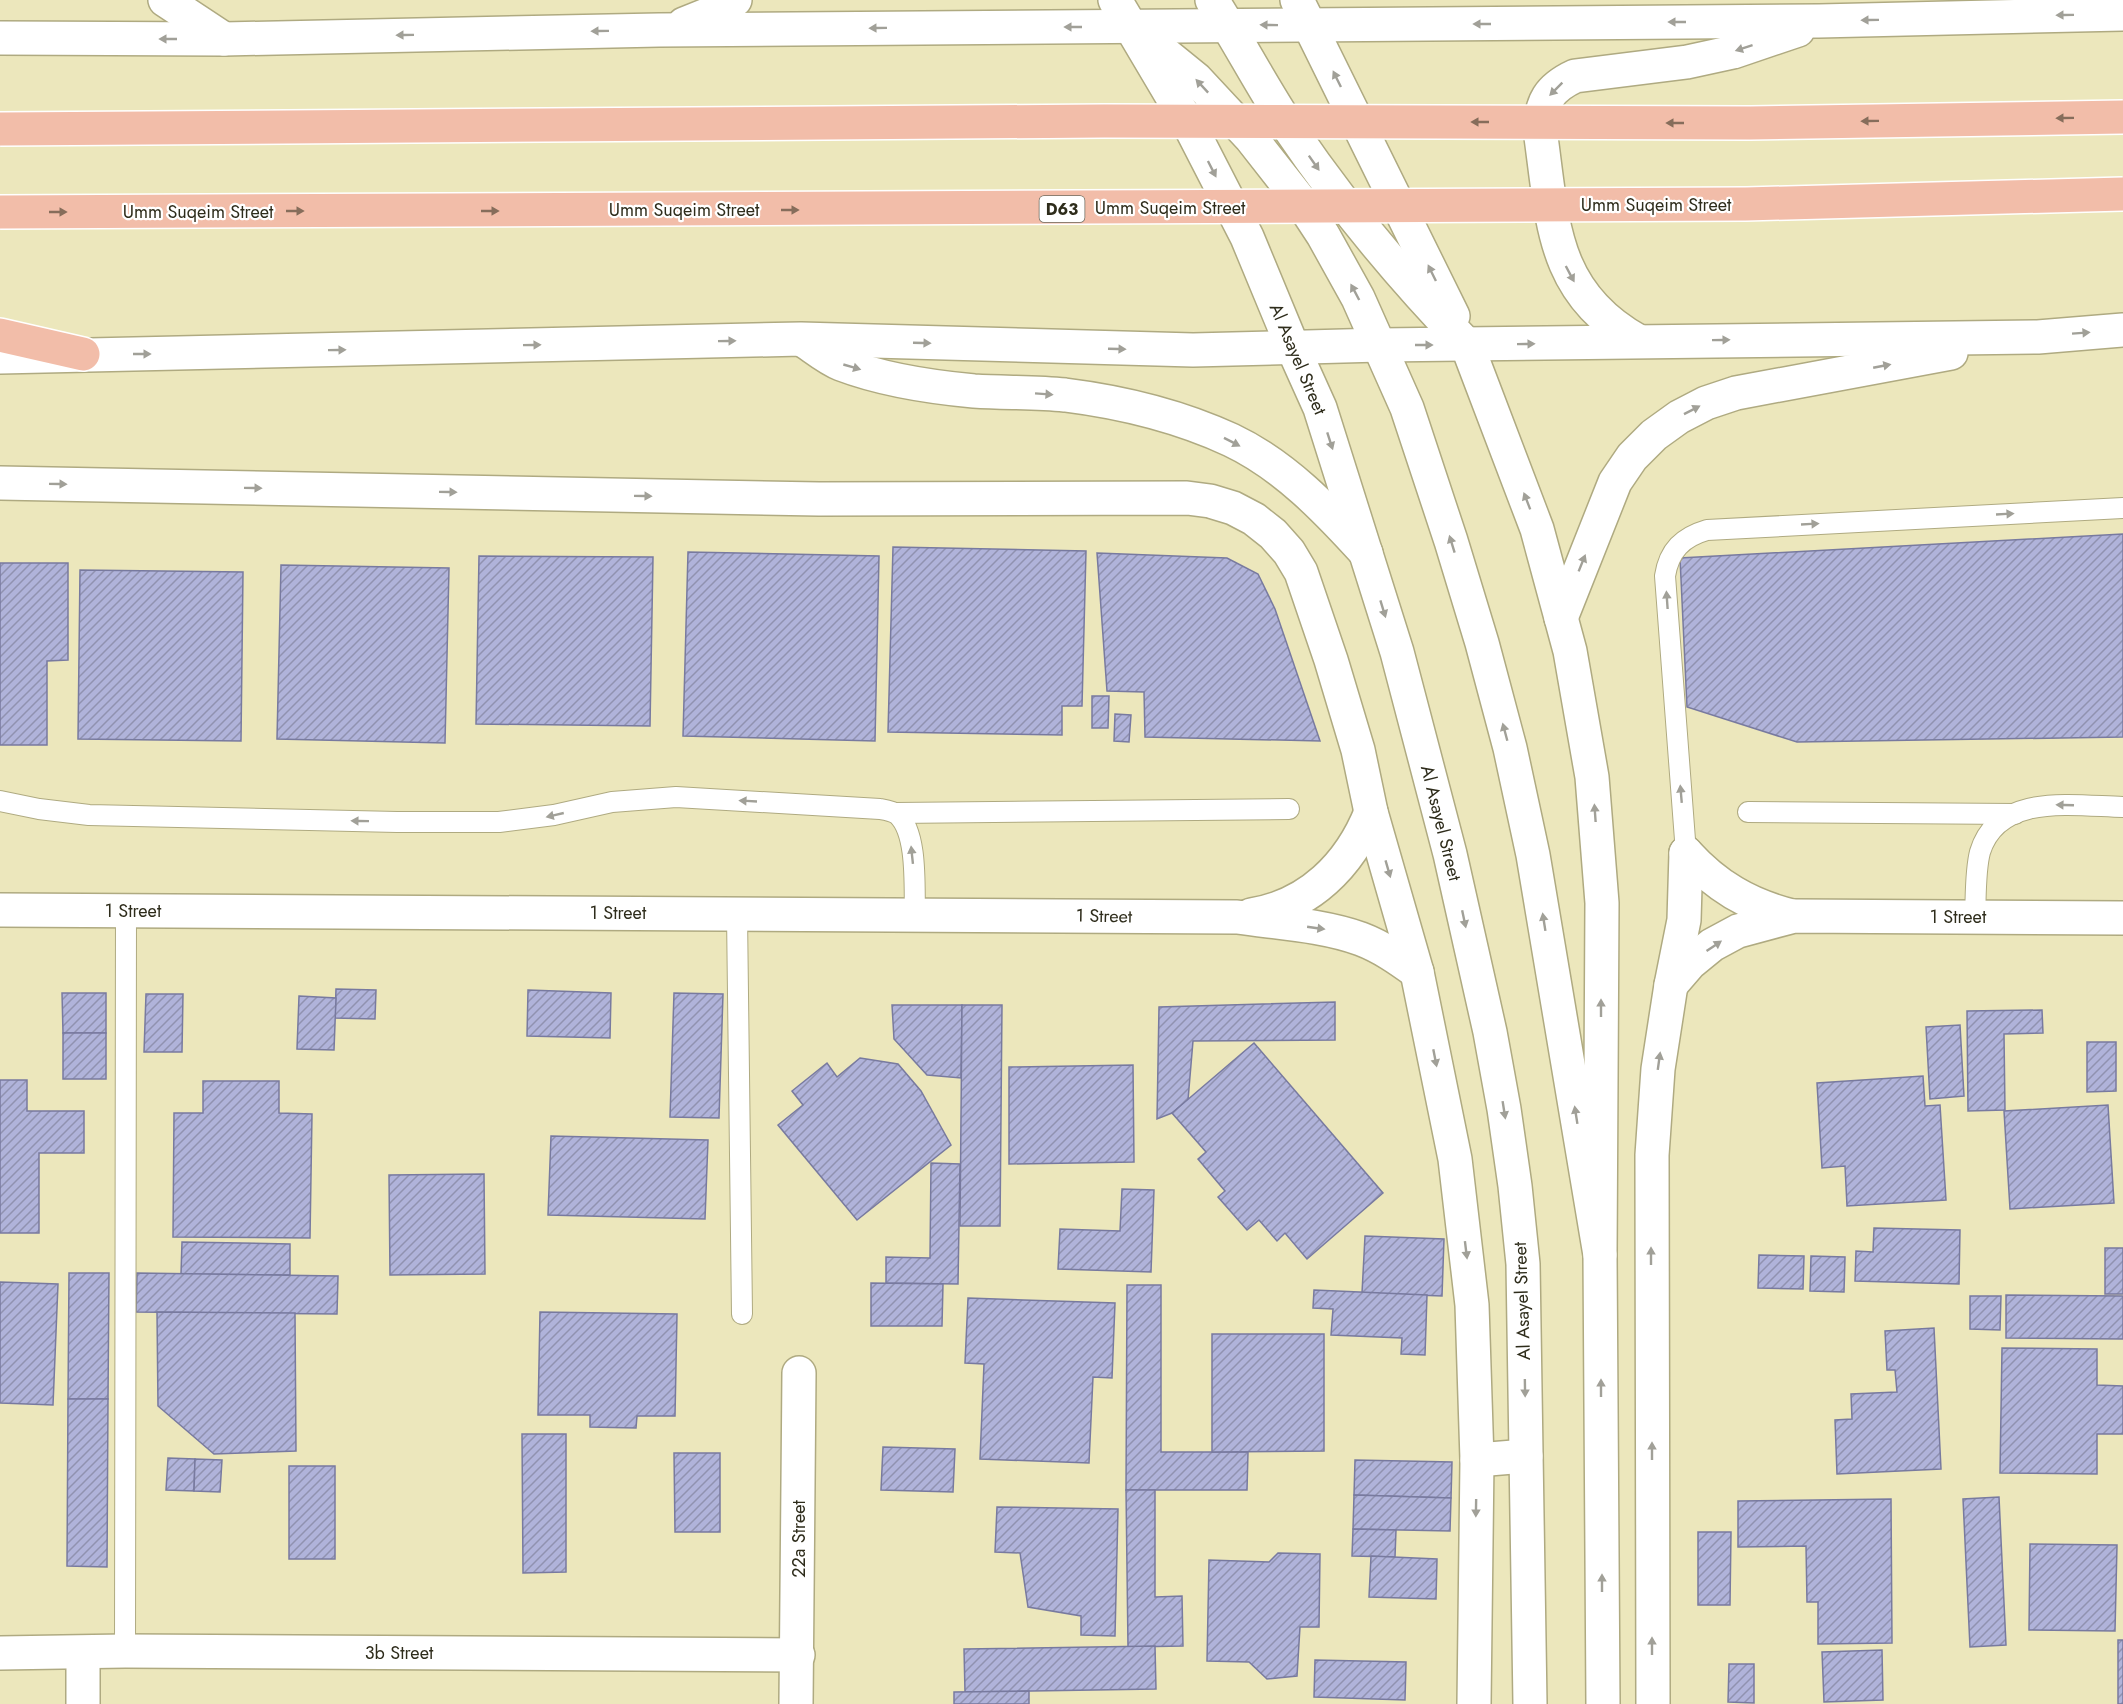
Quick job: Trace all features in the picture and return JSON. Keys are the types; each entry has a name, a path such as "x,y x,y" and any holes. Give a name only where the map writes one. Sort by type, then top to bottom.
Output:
{"main road":[{"path":"0,129 1104,121 1750,123 2123,117"},
{"name":"Umm Suqeim Street","path":"0,212 1746,204 2123,195"},
{"path":"0,335 83,354"}],"street":[{"path":"165,0 224,39"},
{"path":"659,30 687,24 735,0"},
{"path":"1722,0 1819,21"},
{"path":"0,38 224,39 659,30 1220,12 1819,21 2113,9"},
{"path":"1220,12 1257,77 1340,199 1428,305 1467,345"},
{"path":"1304,13 1467,345 1537,528 1570,651 1592,777 1602,903 1600,1255 1603,1704"},
{"path":"1123,14 1196,79 1251,138 1302,203 1358,297 1407,408 1482,643 1510,748 1533,855 1600,1255"},
{"name":"Al Asayel Street","path":"1123,14 1192,130 1241,226 1320,408 1397,652 1450,854 1494,1054 1515,1186 1523,1264 1530,1704"},
{"path":"1638,341 1612,326 1590,305 1564,262 1555,232 1540,130 1540,116 1544,103 1562,82 1575,76 1687,62 1732,52 1777,38 1819,21"},
{"path":"0,357 801,339 1160,350 1638,341 2038,337 2123,330"},
{"path":"1561,618 1615,482 1632,457 1654,435 1679,417 1706,403 1736,393 2038,337"},
{"path":"801,339 839,364 884,377 929,386 976,391 1064,395 1106,401 1188,423 1232,441 1266,461 1302,488 1366,553"},
{"path":"0,483 819,500 1187,498 1210,501 1233,508 1254,519 1273,534 1289,552 1301,572 1358,750 1371,812 1417,972 1455,1159 1472,1305 1477,1460 1474,1704"},
{"name":"1 Street","path":"1237,917 1262,913 1287,905 1310,892 1330,876 1347,857 1362,836 1371,812"},
{"path":"1653,1704 1652,1155 1658,1069 1684,920 1686,853"},
{"name":"1 Street","path":"1686,853 1703,872 1738,896 1769,910 1794,916 2123,918"},
{"name":"1 Street","path":"0,910 1237,917 1329,930 1360,939 1390,953 1417,972"},
{"name":"1 Street","path":"1671,985 1690,963 1721,940 1738,931 1794,916"},
{"name":"22a Street","path":"796,1704 799,1374"},
{"path":"1477,1460 1526,1456"},
{"name":"3b Street","path":"0,1653 125,1651 798,1655"},
{"path":"83,1653 83,1704"}],"lane":[{"path":"1686,853 1665,576 1672,553 1681,542 1693,534 1707,530 2123,508"},
{"path":"0,801 39,809 89,815 397,822 526,820 612,802 676,797 880,808 896,813 1289,809"},
{"path":"1975,918 1980,854 1988,836 2000,823 2031,807 2048,805 2123,807"},
{"path":"1748,812 2014,814"},
{"path":"896,813 903,822 912,851 915,914"},
{"path":"125,1651 126,911"},
{"path":"737,914 742,1314"}],"building":[{"path":"2123,534 2123,737 1797,742 1687,707 1680,558"},
{"path":"893,547 1086,551 1082,706 1062,706 1062,735 888,732"},
{"path":"688,552 879,556 875,741 683,736"},
{"path":"1097,553 1227,558 1258,574 1275,609 1320,741 1145,737 1144,692 1107,691"},
{"path":"479,556 653,557 650,726 476,724"},
{"path":"0,563 68,563 68,660 47,661 47,745 0,745"},
{"path":"281,565 449,568 445,743 277,739"},
{"path":"80,570 243,572 241,741 78,739"},
{"path":"1092,696 1109,696 1108,728 1092,728"},
{"path":"1115,714 1131,715 1129,742 1114,741"},
{"path":"336,989 376,990 375,1019 335,1018"},
{"path":"528,990 611,993 610,1038 527,1036"},
{"path":"62,993 106,993 106,1033 63,1033"},
{"path":"674,993 723,994 719,1118 670,1117"},
{"path":"146,994 183,994 182,1052 144,1052"},
{"path":"299,996 336,998 334,1050 297,1049"},
{"path":"1335,1002 1335,1040 1193,1041 1188,1100 1172,1113 1157,1119 1159,1007"},
{"path":"892,1005 962,1005 961,1078 927,1075 894,1039"},
{"path":"962,1005 1002,1005 1000,1226 960,1226"},
{"path":"2042,1010 2043,1033 2004,1034 2005,1110 1968,1111 1967,1011"},
{"path":"1960,1025 1964,1096 1930,1099 1926,1027"},
{"path":"63,1033 106,1033 106,1079 63,1079"},
{"path":"2087,1042 2116,1042 2116,1091 2087,1092"},
{"path":"1254,1043 1383,1193 1307,1259 1285,1233 1277,1241 1259,1220 1247,1230 1218,1197 1225,1191 1198,1159 1206,1152 1172,1113"},
{"path":"860,1058 898,1064 921,1091 951,1145 857,1220 778,1125 803,1105 792,1091 827,1063 837,1077"},
{"path":"1133,1065 1134,1162 1009,1164 1009,1067"},
{"path":"1923,1076 1925,1106 1940,1105 1946,1200 1847,1206 1845,1166 1822,1168 1817,1083"},
{"path":"0,1080 27,1080 27,1111 84,1111 84,1153 39,1153 39,1233 0,1233"},
{"path":"203,1081 279,1081 279,1113 312,1114 310,1238 173,1237 174,1113 203,1113"},
{"path":"2108,1105 2114,1203 2010,1209 2004,1111"},
{"path":"551,1136 708,1140 705,1219 548,1215"},
{"path":"931,1163 960,1164 958,1284 886,1283 886,1257 930,1258"},
{"path":"484,1174 485,1274 390,1275 389,1175"},
{"path":"1122,1189 1154,1190 1151,1272 1058,1269 1060,1229 1120,1231"},
{"path":"1874,1228 1960,1230 1959,1284 1855,1281 1856,1251 1873,1252"},
{"path":"1365,1236 1444,1239 1442,1296 1362,1293"},
{"path":"182,1242 290,1244 290,1275 181,1274"},
{"path":"2105,1248 2123,1248 2123,1294 2105,1294"},
{"path":"1759,1255 1804,1256 1803,1289 1758,1288"},
{"path":"1811,1256 1845,1257 1844,1292 1810,1291"},
{"path":"69,1273 109,1273 108,1399 68,1399"},
{"path":"137,1273 338,1276 337,1314 136,1312"},
{"path":"0,1282 58,1284 53,1405 0,1403"},
{"path":"871,1283 943,1284 942,1326 871,1326"},
{"path":"1127,1285 1161,1285 1161,1452 1248,1452 1247,1490 1126,1490"},
{"path":"1314,1290 1427,1295 1425,1355 1401,1354 1402,1338 1331,1335 1333,1309 1313,1308"},
{"path":"2006,1295 2123,1296 2123,1339 2006,1338"},
{"path":"1970,1296 2001,1296 2000,1330 1970,1329"},
{"path":"968,1298 1115,1303 1112,1378 1093,1377 1089,1463 980,1459 984,1364 965,1363"},
{"path":"157,1312 295,1313 296,1451 214,1454 158,1406"},
{"path":"540,1312 677,1314 675,1416 637,1416 636,1428 590,1427 590,1415 538,1415"},
{"path":"1934,1328 1941,1469 1837,1474 1835,1420 1852,1419 1851,1394 1897,1392 1895,1370 1887,1370 1885,1331"},
{"path":"1212,1334 1324,1334 1324,1451 1212,1452"},
{"path":"2002,1348 2097,1349 2097,1385 2123,1386 2123,1434 2097,1434 2097,1474 2000,1473"},
{"path":"68,1399 108,1399 107,1567 67,1566"},
{"path":"522,1434 566,1434 566,1572 523,1573"},
{"path":"883,1447 955,1449 953,1492 881,1490"},
{"path":"674,1453 720,1453 720,1532 675,1532"},
{"path":"168,1458 195,1459 194,1491 166,1490"},
{"path":"195,1459 222,1460 220,1492 194,1491"},
{"path":"1355,1460 1452,1462 1451,1498 1354,1495"},
{"path":"289,1466 335,1466 335,1559 289,1559"},
{"path":"1126,1490 1155,1490 1155,1597 1182,1596 1183,1646 1128,1647"},
{"path":"1354,1495 1451,1498 1450,1531 1353,1529"},
{"path":"1999,1497 2006,1645 1970,1647 1963,1499"},
{"path":"1891,1499 1892,1643 1818,1644 1818,1602 1807,1602 1806,1546 1738,1547 1738,1501"},
{"path":"997,1507 1118,1509 1115,1636 1081,1635 1081,1616 1028,1607 1020,1553 995,1552"},
{"path":"1353,1529 1396,1530 1395,1557 1352,1556"},
{"path":"1698,1532 1731,1532 1730,1605 1698,1605"},
{"path":"2030,1544 2117,1545 2115,1631 2029,1630"},
{"path":"1278,1553 1320,1554 1319,1627 1300,1627 1297,1676 1267,1679 1249,1662 1207,1661 1209,1560 1269,1562"},
{"path":"1371,1556 1437,1559 1436,1599 1369,1597"},
{"path":"2118,1640 2123,1640 2123,1704 2118,1704"},
{"path":"1155,1646 1156,1689 965,1692 964,1649"},
{"path":"1882,1650 1883,1700 1824,1702 1822,1652"},
{"path":"1315,1660 1406,1662 1405,1700 1314,1697"},
{"path":"1729,1664 1754,1664 1754,1703 1728,1702"},
{"path":"1029,1691 1029,1704 954,1704 954,1692"}]}
